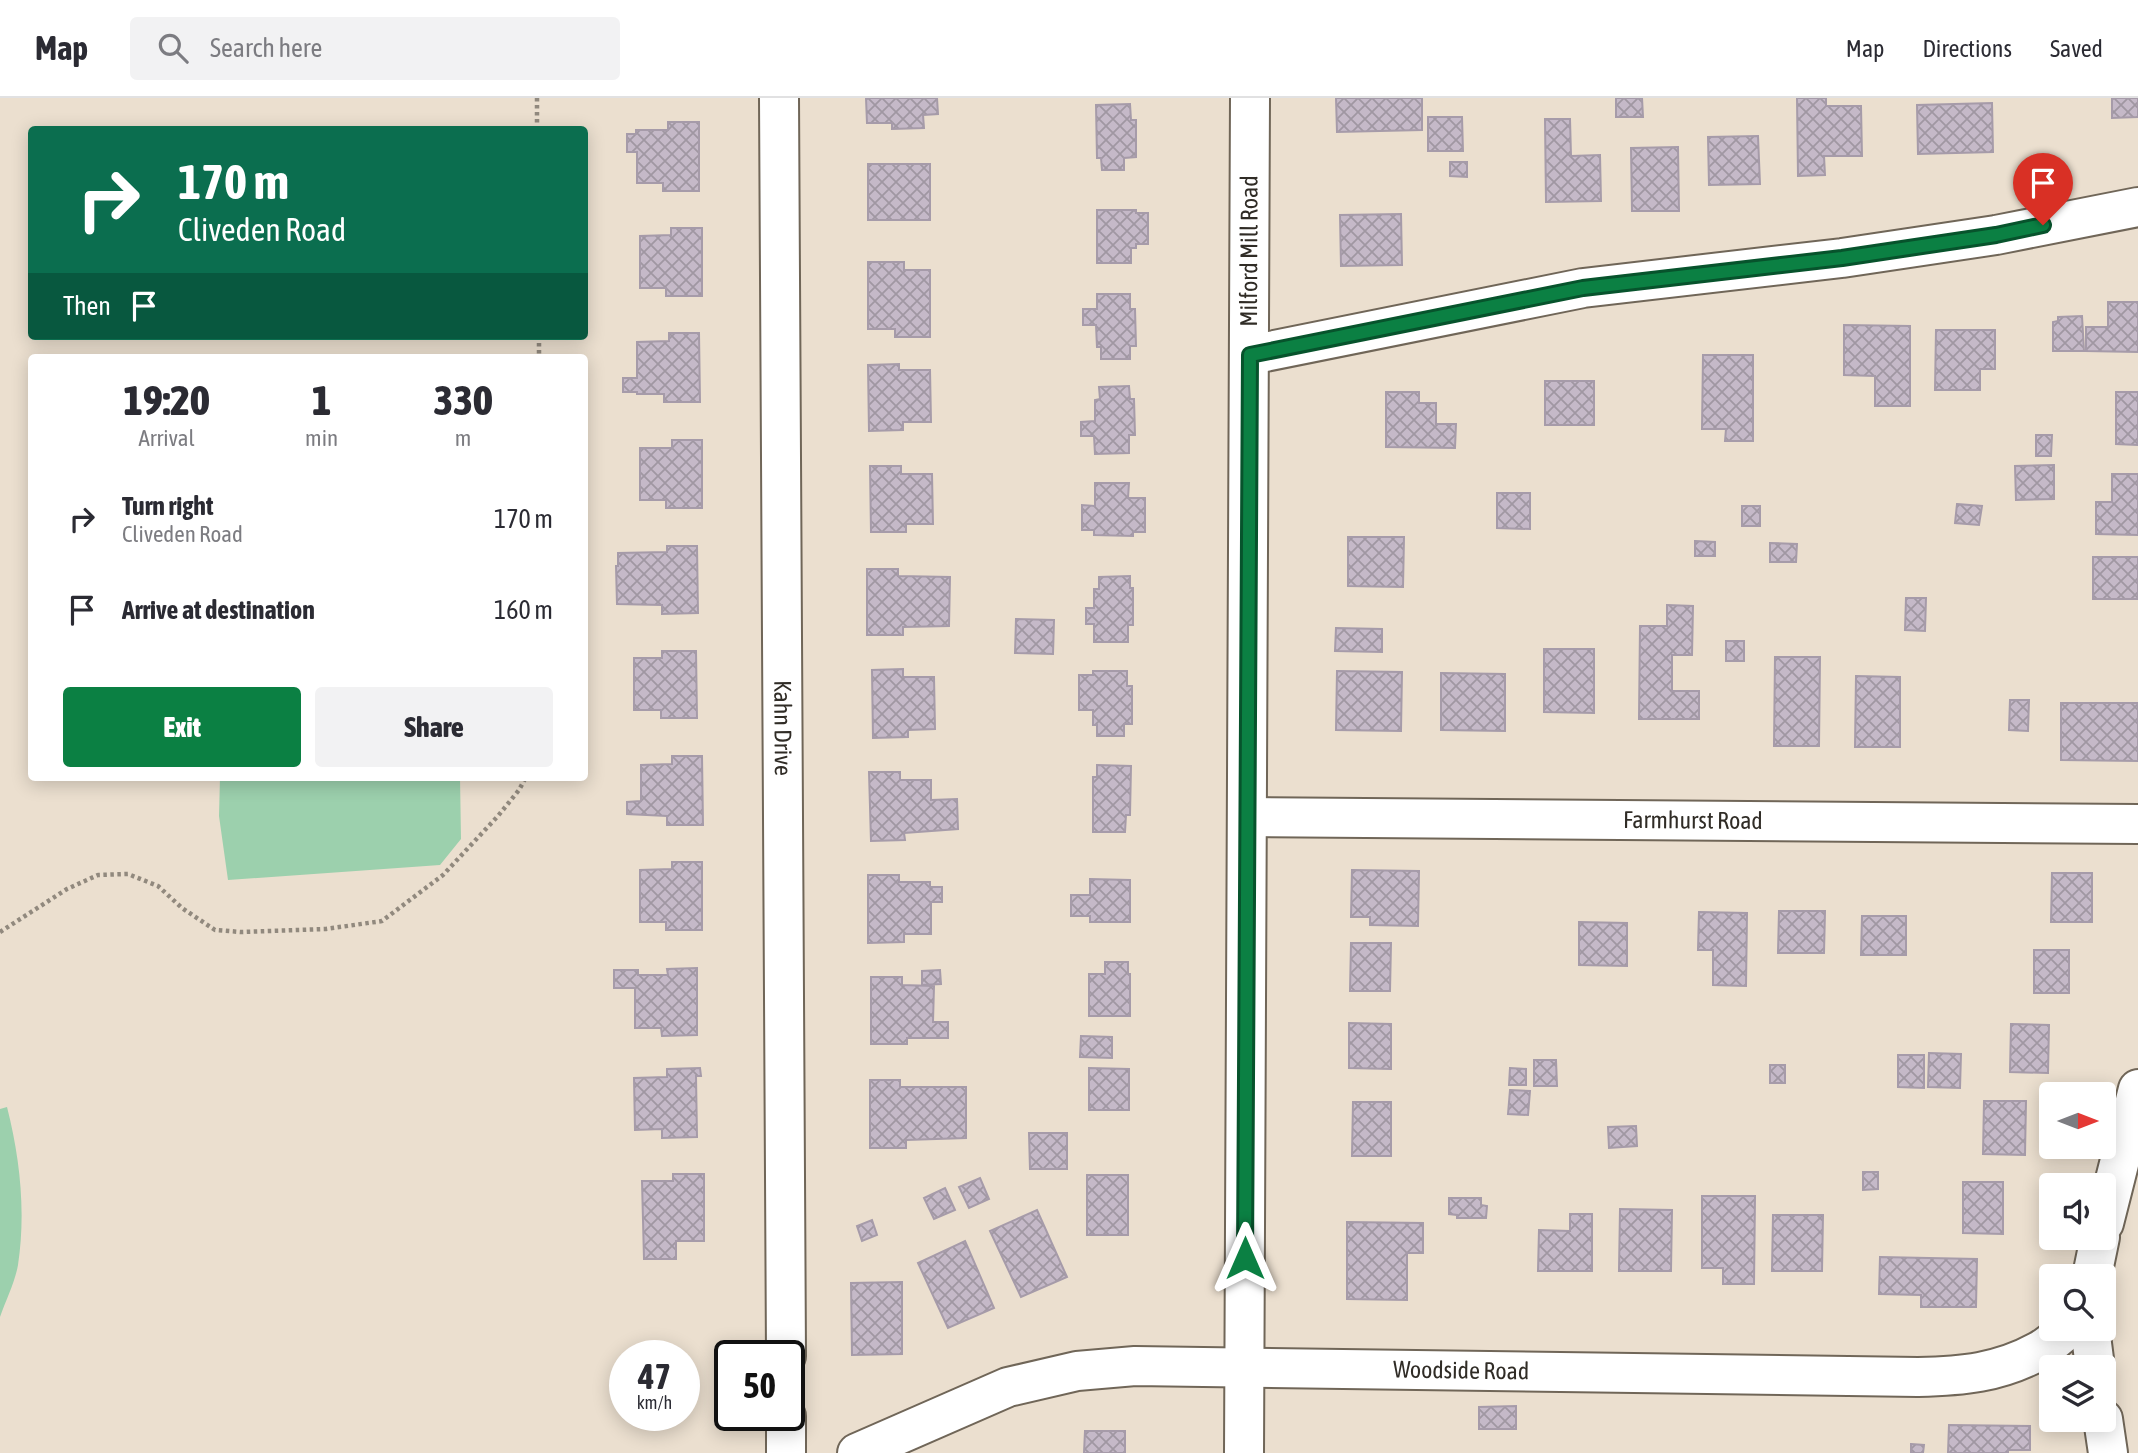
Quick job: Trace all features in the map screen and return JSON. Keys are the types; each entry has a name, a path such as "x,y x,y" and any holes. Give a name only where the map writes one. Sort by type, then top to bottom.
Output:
{"street":[{"name":"Kahn Drive","path":"779,98 786,1340"},
{"name":"Milford Mill Road","path":"1244,1453 1250,98"},
{"path":"1250,355 1583,288 1842,258 1996,235 2138,207"},
{"name":"Farmhurst Road","path":"1247,817 2138,824"},
{"path":"2116,1198 2138,1089"},
{"name":"Woodside Road","path":"857,1453 1008,1387 1076,1371 1135,1366 1964,1376 2004,1367 2040,1350 2052,1341"},
{"path":"786,1431 786,1453"},
{"path":"2105,1432 2108,1453"}],"path":[{"path":"537,98 537,126"},
{"path":"0,932 66,889 98,875 128,874 158,886 182,908 215,930 241,932 326,929 382,921 443,875 498,817 524,781"}],"green space":[{"path":"220,781 460,781 461,839 440,865 228,880 219,816"},
{"path":"7,1107 18,1165 21,1225 17,1271 0,1317 0,1109"}],"building":[{"path":"866,98 937,98 938,114 923,115 924,128 892,129 892,123 867,123"},
{"path":"1336,98 1422,98 1422,130 1337,132"},
{"path":"1616,98 1642,98 1643,117 1616,117"},
{"path":"1797,98 1826,98 1826,106 1861,106 1862,156 1824,156 1825,175 1798,176"},
{"path":"2112,98 2138,98 2138,117 2112,118"},
{"path":"1992,103 1993,152 1918,154 1917,105"},
{"path":"1130,104 1131,120 1136,120 1136,157 1124,158 1124,170 1102,170 1101,158 1097,158 1096,105"},
{"path":"1428,117 1462,117 1463,151 1428,151"},
{"path":"1545,119 1570,119 1571,156 1600,155 1601,201 1546,202"},
{"path":"668,122 699,122 699,191 663,191 663,183 637,183 637,152 627,152 627,134 636,134 636,130 668,130"},
{"path":"1758,136 1760,184 1709,185 1708,137"},
{"path":"1678,147 1679,211 1632,211 1631,148"},
{"path":"1450,162 1467,162 1467,177 1450,176"},
{"path":"868,164 930,164 930,220 868,220"},
{"path":"1097,210 1136,210 1136,213 1148,213 1148,244 1136,244 1136,248 1131,248 1131,263 1097,263"},
{"path":"1401,214 1402,265 1341,266 1340,215"},
{"path":"671,228 702,228 702,296 666,296 666,288 640,288 640,236 671,235"},
{"path":"868,262 904,262 904,270 930,270 930,337 895,337 895,329 868,329"},
{"path":"1097,294 1130,294 1130,309 1135,309 1136,346 1130,346 1130,359 1101,359 1101,347 1097,347 1096,325 1083,325 1083,309 1097,309"},
{"path":"2108,302 2138,302 2138,352 2086,351 2086,327 2108,327"},
{"path":"2082,316 2084,351 2053,351 2053,322 2058,321 2058,317"},
{"path":"1844,325 1910,326 1910,406 1875,406 1875,376 1844,375"},
{"path":"1936,330 1995,330 1995,369 1980,369 1980,390 1935,390"},
{"path":"669,333 699,333 700,402 664,402 664,394 623,392 623,378 637,378 637,342 669,341"},
{"path":"1703,355 1753,355 1753,441 1725,441 1726,429 1702,429"},
{"path":"899,364 899,370 930,370 931,422 903,422 903,430 869,431 868,365"},
{"path":"1545,381 1594,381 1594,425 1545,425"},
{"path":"1129,386 1130,399 1134,399 1135,435 1129,435 1129,453 1095,454 1094,436 1081,436 1081,422 1095,421 1095,400 1100,399 1099,387"},
{"path":"1386,392 1419,392 1419,403 1436,403 1436,424 1456,424 1455,448 1386,447"},
{"path":"2116,392 2138,392 2138,445 2116,444"},
{"path":"2036,435 2052,435 2051,456 2036,456"},
{"path":"672,440 702,440 702,508 666,508 666,500 640,500 640,448 672,448"},
{"path":"2054,465 2054,499 2016,500 2015,466"},
{"path":"870,466 901,466 901,474 932,474 933,524 906,524 906,532 871,532"},
{"path":"2112,474 2138,474 2138,535 2096,534 2096,502 2112,502"},
{"path":"1095,483 1129,483 1128,498 1145,498 1145,532 1133,532 1133,536 1094,535 1094,530 1082,530 1082,505 1095,506"},
{"path":"1497,493 1530,493 1530,529 1497,528"},
{"path":"1957,504 1982,506 1979,525 1955,523"},
{"path":"1742,506 1760,506 1760,526 1742,526"},
{"path":"1348,537 1404,537 1403,587 1348,586"},
{"path":"1695,541 1715,542 1715,556 1695,556"},
{"path":"1770,543 1797,544 1796,562 1770,562"},
{"path":"667,546 697,546 698,613 662,614 662,605 617,604 618,553 667,552"},
{"path":"2093,557 2138,557 2138,599 2093,599"},
{"path":"867,569 898,569 898,576 950,577 949,626 903,627 903,635 867,635"},
{"path":"1130,576 1130,588 1133,588 1133,625 1128,625 1128,642 1094,642 1094,624 1086,624 1086,608 1094,608 1094,589 1099,589 1099,577"},
{"path":"1906,598 1926,598 1925,631 1905,630"},
{"path":"1667,605 1693,606 1692,655 1672,655 1672,691 1699,691 1699,719 1639,719 1640,626 1667,626"},
{"path":"1016,619 1054,620 1053,654 1015,653"},
{"path":"1336,628 1382,629 1382,652 1335,651"},
{"path":"1726,641 1744,641 1744,661 1726,661"},
{"path":"1544,649 1594,649 1594,713 1544,712"},
{"path":"662,651 696,651 697,718 661,718 661,710 634,710 634,658 662,658"},
{"path":"1775,657 1820,657 1819,746 1774,746"},
{"path":"903,669 903,677 934,677 935,729 908,730 908,737 873,738 872,670"},
{"path":"1093,671 1127,671 1127,686 1132,686 1132,724 1124,724 1124,736 1097,736 1097,725 1093,725 1093,710 1079,710 1079,675 1093,675"},
{"path":"1337,671 1402,672 1401,731 1336,730"},
{"path":"1441,673 1505,674 1505,731 1441,730"},
{"path":"1856,676 1900,677 1900,747 1855,747"},
{"path":"2010,700 2029,700 2028,731 2009,730"},
{"path":"2061,703 2138,703 2138,761 2061,760"},
{"path":"672,756 702,756 703,825 667,825 667,816 627,814 627,802 641,801 641,765 672,764"},
{"path":"1097,765 1131,766 1130,815 1126,815 1125,832 1093,832 1093,777 1097,777"},
{"path":"869,772 900,772 900,780 931,780 931,800 957,799 958,829 904,833 905,840 871,841"},
{"path":"672,862 702,862 702,930 666,930 666,922 640,922 640,870 672,869"},
{"path":"1352,870 1419,871 1418,926 1370,925 1370,917 1351,917"},
{"path":"2052,873 2092,873 2092,922 2051,922"},
{"path":"868,875 899,875 899,882 930,882 930,887 942,887 942,902 931,902 931,934 904,934 904,942 868,943"},
{"path":"1090,879 1130,880 1130,922 1090,922 1090,916 1071,916 1071,895 1090,895"},
{"path":"1779,911 1825,911 1824,953 1778,953"},
{"path":"1699,912 1747,913 1746,986 1713,985 1713,950 1698,950"},
{"path":"1862,916 1906,916 1906,955 1861,955"},
{"path":"1579,922 1627,923 1627,966 1579,965"},
{"path":"1351,943 1391,943 1390,991 1350,991"},
{"path":"2034,950 2069,950 2069,993 2034,993"},
{"path":"1105,962 1128,962 1130,1016 1089,1016 1089,974 1105,974"},
{"path":"697,968 697,1035 662,1036 661,1028 635,1028 635,988 614,988 614,970 638,970 638,975 668,975 667,969"},
{"path":"940,970 941,984 922,985 922,971"},
{"path":"871,977 902,977 902,985 934,986 933,1022 948,1022 948,1038 907,1038 907,1044 871,1044"},
{"path":"1349,1023 1391,1024 1391,1069 1349,1068"},
{"path":"2011,1024 2049,1025 2048,1073 2010,1072"},
{"path":"1081,1036 1112,1037 1112,1058 1080,1057"},
{"path":"1929,1053 1961,1054 1960,1088 1928,1087"},
{"path":"1898,1055 1924,1055 1924,1088 1898,1087"},
{"path":"1534,1060 1556,1060 1557,1086 1534,1086"},
{"path":"1770,1065 1785,1065 1785,1083 1770,1083"},
{"path":"700,1068 701,1076 696,1076 697,1137 662,1138 662,1129 635,1130 634,1078 667,1077 667,1069"},
{"path":"1089,1068 1129,1069 1129,1110 1089,1110"},
{"path":"1510,1068 1526,1069 1526,1085 1509,1085"},
{"path":"870,1080 900,1080 900,1087 966,1087 966,1138 906,1140 906,1148 870,1148"},
{"path":"1510,1090 1530,1091 1528,1115 1508,1114"},
{"path":"1984,1101 2026,1101 2025,1155 1983,1154"},
{"path":"1353,1102 1391,1102 1391,1156 1352,1156"},
{"path":"1636,1126 1637,1146 1609,1148 1608,1127"},
{"path":"1029,1133 1067,1133 1067,1169 1030,1169"},
{"path":"1863,1172 1878,1172 1878,1189 1863,1190"},
{"path":"673,1174 704,1174 704,1241 676,1241 676,1259 644,1259 642,1181 673,1181"},
{"path":"1087,1175 1128,1175 1128,1235 1087,1235"},
{"path":"980,1178 989,1199 969,1208 959,1187"},
{"path":"1963,1182 2003,1182 2003,1234 1963,1233"},
{"path":"945,1188 955,1210 934,1219 924,1198"},
{"path":"1702,1196 1755,1196 1754,1284 1723,1284 1723,1268 1702,1268"},
{"path":"1449,1198 1481,1198 1481,1205 1487,1206 1486,1218 1457,1218 1457,1215 1449,1214"},
{"path":"1620,1209 1672,1210 1671,1271 1619,1271"},
{"path":"1037,1210 1067,1277 1021,1297 990,1231"},
{"path":"1570,1214 1592,1214 1592,1271 1538,1271 1539,1230 1570,1231"},
{"path":"1773,1215 1823,1215 1822,1271 1772,1271"},
{"path":"872,1220 877,1235 862,1241 857,1226"},
{"path":"1347,1222 1423,1223 1423,1253 1407,1253 1407,1300 1347,1299"},
{"path":"965,1241 994,1308 948,1328 918,1263"},
{"path":"1880,1257 1977,1259 1976,1307 1921,1307 1921,1295 1879,1294"},
{"path":"902,1282 902,1354 852,1355 851,1283"},
{"path":"1516,1406 1516,1429 1479,1429 1479,1407"},
{"path":"1949,1425 2030,1426 2030,1450 2008,1450 2008,1453 1948,1453"},
{"path":"1085,1431 1125,1431 1125,1453 1084,1453"},
{"path":"1911,1444 1924,1445 1923,1453 1911,1453"}],"route":[{"path":"1245,1258 1250,355 1583,288 1842,258 1996,235 2043,225"}]}
